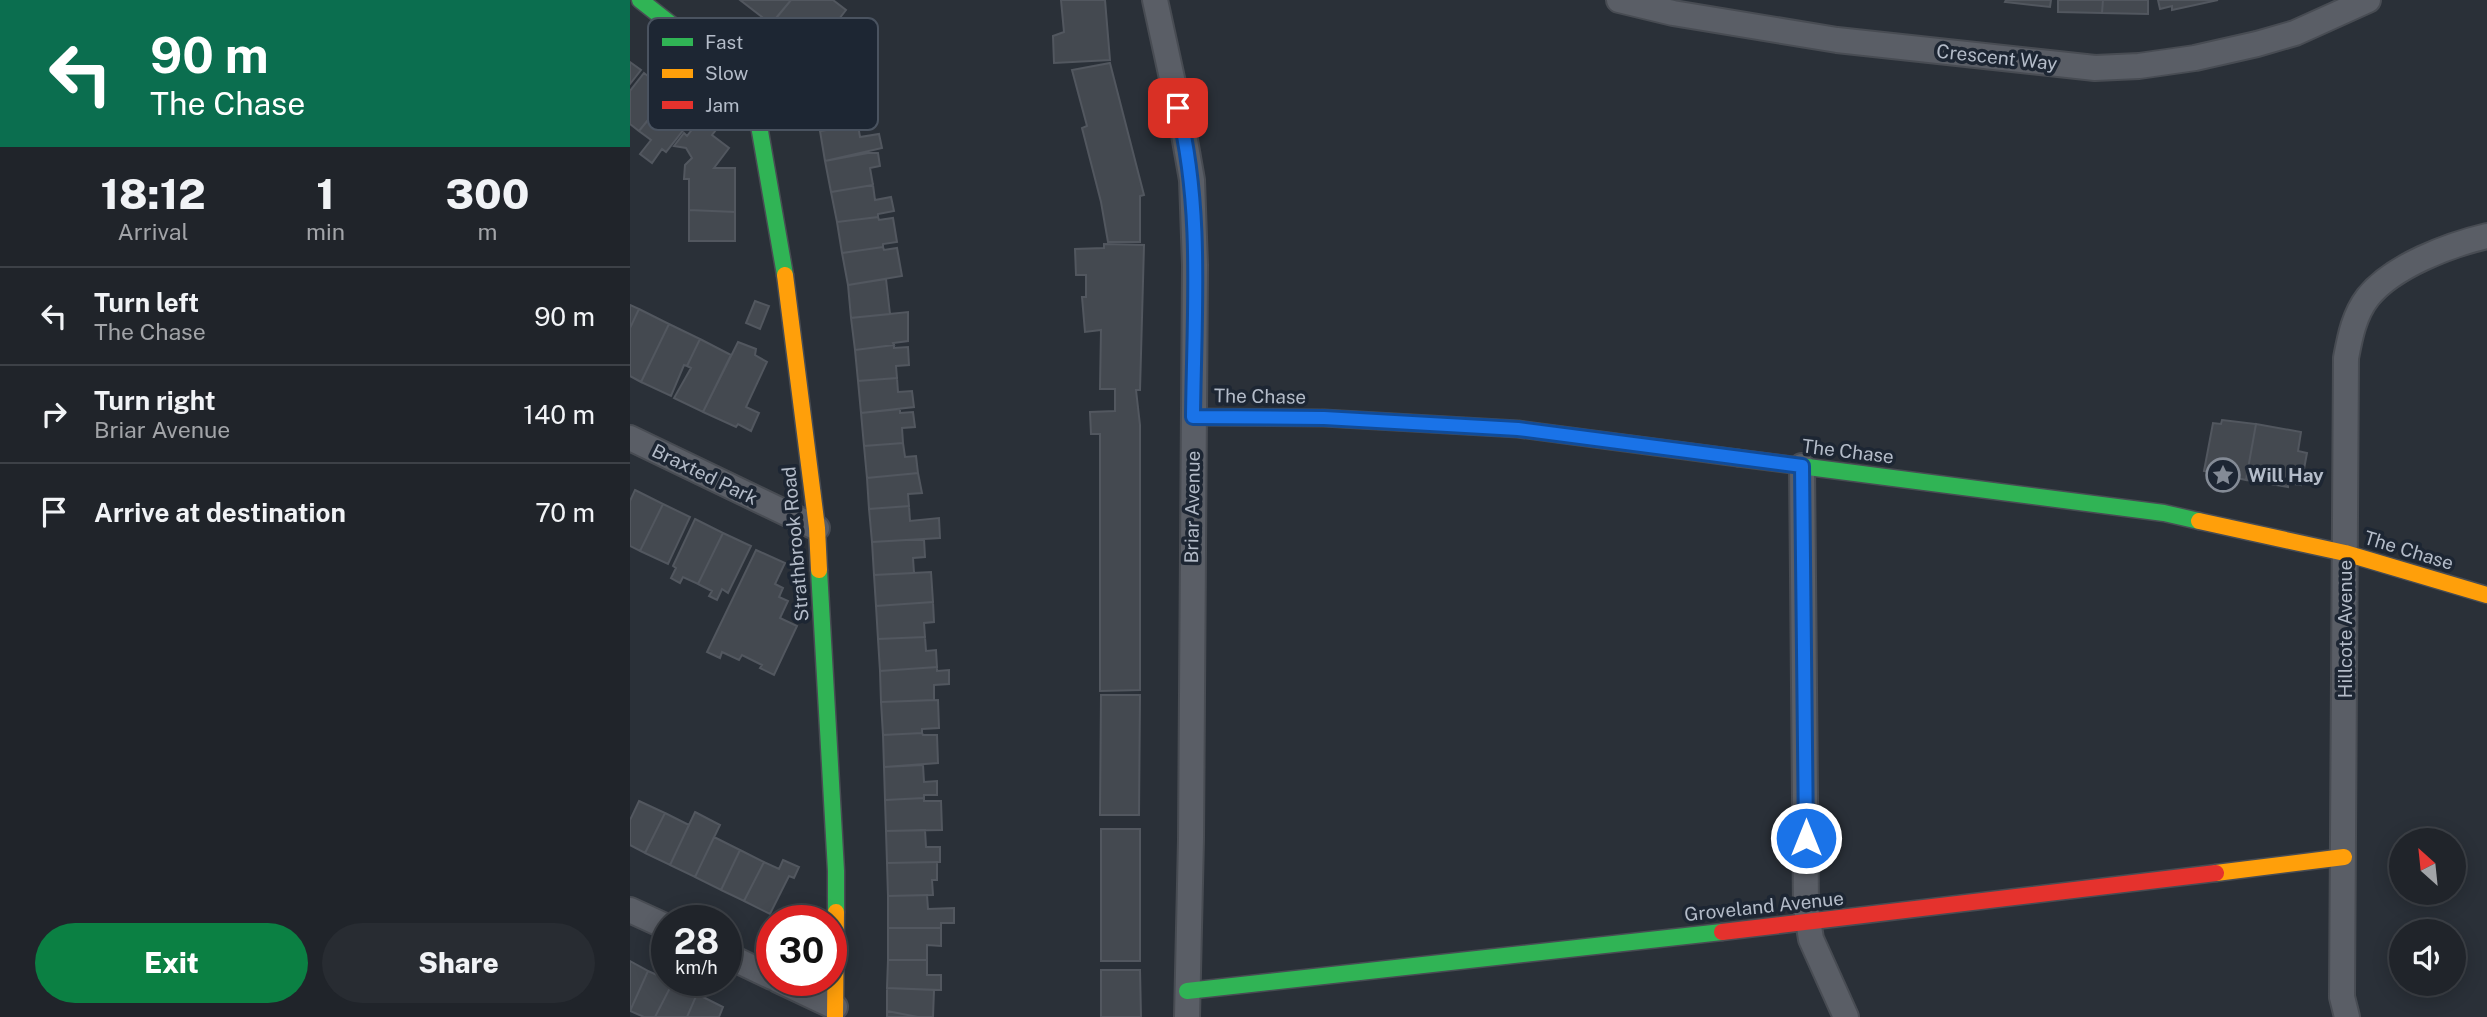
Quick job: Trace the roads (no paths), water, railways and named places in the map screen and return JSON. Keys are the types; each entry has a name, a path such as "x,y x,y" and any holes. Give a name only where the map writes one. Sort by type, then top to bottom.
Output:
{"street":[{"name":"Briar Avenue","path":"1154,0 1184,129 1192,180 1195,265 1191,839 1187,1017"},
{"name":"Crescent Way","path":"1619,0 1673,13 1837,40 2095,68 2139,66 2195,58 2257,44 2295,33 2368,0"},
{"name":"Strathbrook Road","path":"654,4 670,18"},
{"name":"Strathbrook Road","path":"760,130 791,306 817,528 836,871 835,1012"},
{"name":"Hillcote Avenue","path":"2347,1017 2342,997 2346,358 2353,324 2368,297 2390,277 2463,242 2487,236"},
{"name":"The Chase","path":"1193,417 1324,418 1518,429 2164,513 2345,553 2487,595"},
{"name":"Braxted Park","path":"630,438 817,528"},
{"path":"1802,466 1808,923 1811,939 1846,1017"},
{"name":"Groveland Avenue","path":"1187,991 1808,923 2344,857"},
{"path":"630,910 651,920"},
{"path":"806,996 835,1012"}],"place":[{"name":"Will Hay","path":"2223,475"}]}
